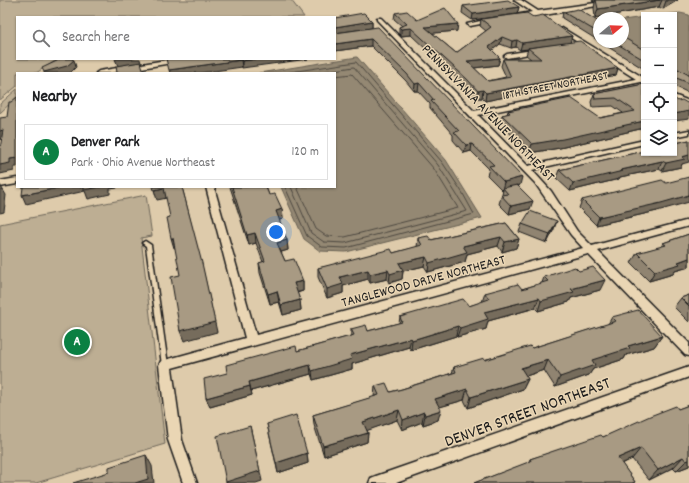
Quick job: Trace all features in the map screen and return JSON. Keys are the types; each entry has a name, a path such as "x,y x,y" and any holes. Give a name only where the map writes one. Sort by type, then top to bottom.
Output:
{"street":[{"path":"517,0 544,18"},
{"path":"507,18 628,0"},
{"name":"PENNSYLVANIA AVENUE NORTHEAST","path":"379,19 385,30 472,114 526,169 549,194 563,218 689,351"},
{"path":"470,24 500,19"},
{"path":"557,27 641,80"},
{"path":"576,45 584,44"},
{"path":"507,56 546,50"},
{"path":"105,72 178,60"},
{"name":"18TH STREET NORTHEAST","path":"472,114 641,81"},
{"path":"677,98 689,104"},
{"path":"677,134 689,132"},
{"path":"526,169 641,143"},
{"path":"0,184 16,180"},
{"path":"210,188 252,342"},
{"name":"TANGLEWOOD DRIVE NORTHEAST","path":"165,365 689,223"},
{"path":"165,365 175,440 190,483"},
{"name":"DENVER STREET NORTHEAST","path":"376,483 689,372"}],"lane":[{"path":"145,243 148,245 165,365"}],"shaded area":[{"path":"0,0 291,0 303,16 16,16 16,60 56,60 38,72 16,72 16,87 0,100"},
{"path":"16,90 16,98 0,113 0,104"},
{"path":"146,195 152,236 141,238 165,444 36,483 0,483 0,224"}],"water":[{"path":"677,13 689,15 689,78 677,72"},
{"path":"641,17 641,53 629,46 629,19"},
{"path":"357,57 446,160 482,218 346,252 320,251 304,239 281,188 336,188 336,72 265,72"}],"building":[{"path":"508,0 519,7 473,14 463,6"},
{"path":"596,0 660,0 598,9"},
{"path":"445,8 458,24 425,27 456,53 491,27 481,19 527,13 533,17 543,15 572,36 522,43 517,40 512,41 502,37 489,47 500,58 467,61 488,81 511,77 503,59 541,59 528,48 580,41 618,68 486,93 483,90 478,91 467,79 411,28 401,29 399,27 407,24 395,13 407,11 417,20"},
{"path":"578,9 593,18 593,30 563,12"},
{"path":"364,13 372,21 336,27 336,18"},
{"path":"378,27 522,177 504,182 489,166 494,165 472,144 466,145 454,132 459,131 431,101 434,100 419,83 415,84 407,74 371,39 336,44 336,33"},
{"path":"629,41 641,48 641,58 624,48 629,48"},
{"path":"59,60 74,60 67,66 44,72 42,68"},
{"path":"166,60 241,60 169,70"},
{"path":"141,62 144,72 117,72 116,66"},
{"path":"677,69 689,75 689,83 677,78"},
{"path":"641,85 641,122 563,139 532,144 502,115 510,113 508,111 571,98 600,118 635,111 616,98 595,99 594,94"},
{"path":"16,98 16,158 10,159 10,163 0,165 0,149 3,130 0,131 0,118 7,117 9,102"},
{"path":"677,100 682,100 689,104 689,111 677,113"},
{"path":"689,140 689,155 682,157 685,159 666,163 662,161 573,183 559,170 641,152 641,156 677,156 677,143"},
{"path":"689,177 689,195 599,217 582,200 662,180 666,183"},
{"path":"517,185 533,201 511,206 501,195 508,194 503,188"},
{"path":"23,188 58,188 22,195"},
{"path":"84,188 95,188 84,190"},
{"path":"153,188 164,188 154,190"},
{"path":"164,188 182,188 202,263 215,322 180,331 171,277 180,275 173,238 171,238 167,218 170,217"},
{"path":"232,188 266,188 269,195 275,194 282,209 276,211 287,240 277,243 285,261 294,259 303,281 294,283 300,300 281,305 277,291 268,294 259,263 265,261 255,233 247,235"},
{"path":"530,211 557,221 550,234 522,224"},
{"path":"506,223 519,239 505,242 501,237 463,246 467,252 429,263 426,257 399,263 403,270 390,274 388,270 370,274 368,270 340,277 343,284 327,289 318,268 391,249 393,253 422,245 418,238 428,236 431,240"},
{"path":"689,234 689,258 678,262 680,264 655,271 637,253 666,245 663,243"},
{"path":"575,267 579,271 593,267 605,280 571,289 574,292 541,301 539,298 484,312 488,319 460,328 458,326 412,340 411,338 350,355 352,359 312,371 310,365 249,382 250,386 206,398 204,379 227,373 226,365 296,346 297,351 354,335 351,329 366,325 368,331 402,322 400,317 463,299 469,306 489,299 485,293 518,284 522,289 548,281 544,277"},
{"path":"689,295 689,306 681,298"},
{"path":"638,310 662,336 628,346 630,348 592,360 595,365 560,377 548,360 521,368 528,379 471,397 467,389 435,399 441,410 425,415 424,412 403,420 399,410 363,422 368,433 323,446 313,415 379,395 375,386 386,383 390,392 402,389 456,372 454,367 484,358 485,360 530,346 532,348 616,321 612,317"},
{"path":"689,405 689,460 686,461 683,457 658,470 641,448 618,458 635,482 474,483 531,461 530,459 601,435 603,437 676,406 678,409"},
{"path":"296,415 307,453 276,463 267,424"},
{"path":"250,426 260,471 226,482 217,436"},
{"path":"146,455 148,479 135,483 73,483 109,472 109,467"}],"place":[{"name":"Denver Park","path":"77,342"}]}
